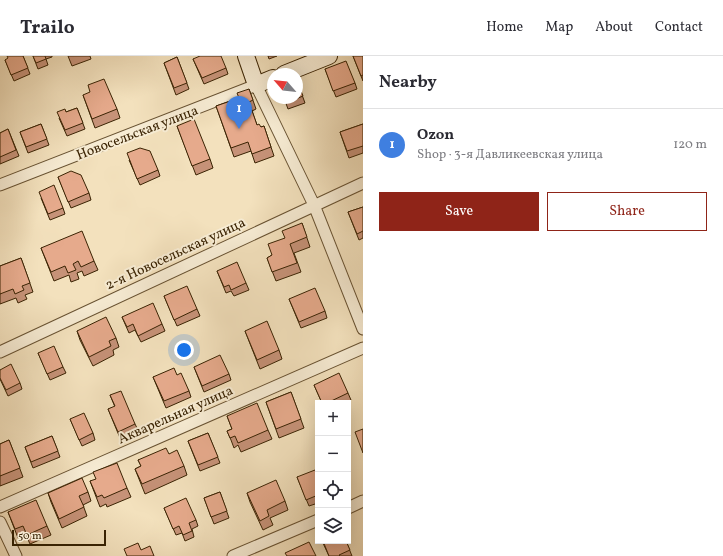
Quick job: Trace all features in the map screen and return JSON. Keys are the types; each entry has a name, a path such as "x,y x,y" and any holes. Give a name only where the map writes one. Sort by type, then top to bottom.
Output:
{"street":[{"path":"246,56 256,85 314,205 363,329"},
{"path":"299,68 329,56"},
{"name":"Новосельская улица","path":"0,185 267,80"},
{"name":"2-я Новосельская улица","path":"0,352 363,183"},
{"name":"Акварельная улица","path":"0,507 363,348"},
{"path":"351,507 363,501"},
{"path":"233,556 315,521"},
{"path":"0,522 16,556"}],"building":[{"path":"7,56 23,56 28,68 11,75 5,60 8,58"},
{"path":"33,56 45,56 46,59 36,63"},
{"path":"200,56 221,56 226,68 202,78 193,59"},
{"path":"353,56 363,56 363,75 361,76"},
{"path":"177,57 187,83 174,88 164,63"},
{"path":"346,61 355,83 333,91 325,69"},
{"path":"104,79 117,109 92,119 83,95 90,92 88,85"},
{"path":"249,89 253,100 249,102 257,125 259,124 261,127 264,126 271,147 252,154 248,142 231,148 216,106 239,98 237,93"},
{"path":"77,108 83,123 65,130 57,112 65,109 66,112"},
{"path":"194,119 210,159 192,166 177,126"},
{"path":"41,124 47,139 26,147 20,132"},
{"path":"363,124 363,146 347,151 340,132"},
{"path":"8,129 16,150 0,157 0,133"},
{"path":"140,148 150,151 158,170 137,179 127,153"},
{"path":"71,171 81,175 89,193 68,202 58,177"},
{"path":"54,185 63,208 48,214 39,192"},
{"path":"363,207 363,231 357,234 348,212"},
{"path":"302,223 307,237 290,244 297,263 272,272 267,258 272,255 268,244 285,238 282,231"},
{"path":"82,231 94,261 81,267 78,261 73,264 76,270 68,273 65,266 51,272 41,248"},
{"path":"21,258 30,283 22,286 24,290 15,294 13,289 0,294 0,266"},
{"path":"237,262 246,283 231,290 229,285 224,287 217,271"},
{"path":"187,286 197,309 174,320 164,296"},
{"path":"315,288 325,311 299,322 289,299"},
{"path":"153,303 162,324 138,336 133,324 127,327 122,317"},
{"path":"106,317 116,338 109,341 111,346 89,357 77,331"},
{"path":"267,321 279,350 257,360 245,331"},
{"path":"54,346 63,367 47,374 38,353"},
{"path":"220,355 229,374 202,386 194,367"},
{"path":"11,364 20,383 6,390 0,378 0,370"},
{"path":"174,368 177,375 181,373 189,391 164,401 153,377"},
{"path":"339,373 348,393 333,400 321,400 314,385"},
{"path":"121,391 135,424 118,432 108,409 115,406 110,395"},
{"path":"291,392 301,419 276,429 266,402"},
{"path":"257,403 268,430 238,443 235,436 230,438 227,431 232,429 227,416"},
{"path":"84,413 93,433 79,440 70,419"},
{"path":"363,429 363,453 355,432"},
{"path":"208,433 218,457 198,465 188,441"},
{"path":"52,436 58,451 31,462 25,447"},
{"path":"9,440 20,468 0,476 0,444"},
{"path":"166,448 169,454 177,450 184,466 142,484 135,469 141,466 138,460"},
{"path":"117,463 127,488 104,498 102,495 97,497 90,481 96,479 93,472"},
{"path":"315,470 315,496 306,500 297,477"},
{"path":"82,478 88,492 79,496 84,507 59,519 48,493"},
{"path":"276,480 285,501 267,510 269,516 260,521 247,493"},
{"path":"220,492 227,511 211,517 204,498"},
{"path":"186,498 196,520 189,523 192,531 183,535 179,526 173,529 164,508"},
{"path":"36,500 47,526 27,535 23,526 15,529 8,512"},
{"path":"309,542 316,556 287,556 285,553"},
{"path":"138,543 141,550 150,546 154,556 127,556 124,549"},
{"path":"324,544 347,544 350,550 339,555 340,556 329,556"}],"place":[{"name":"Ozon","path":"239,129"}]}
